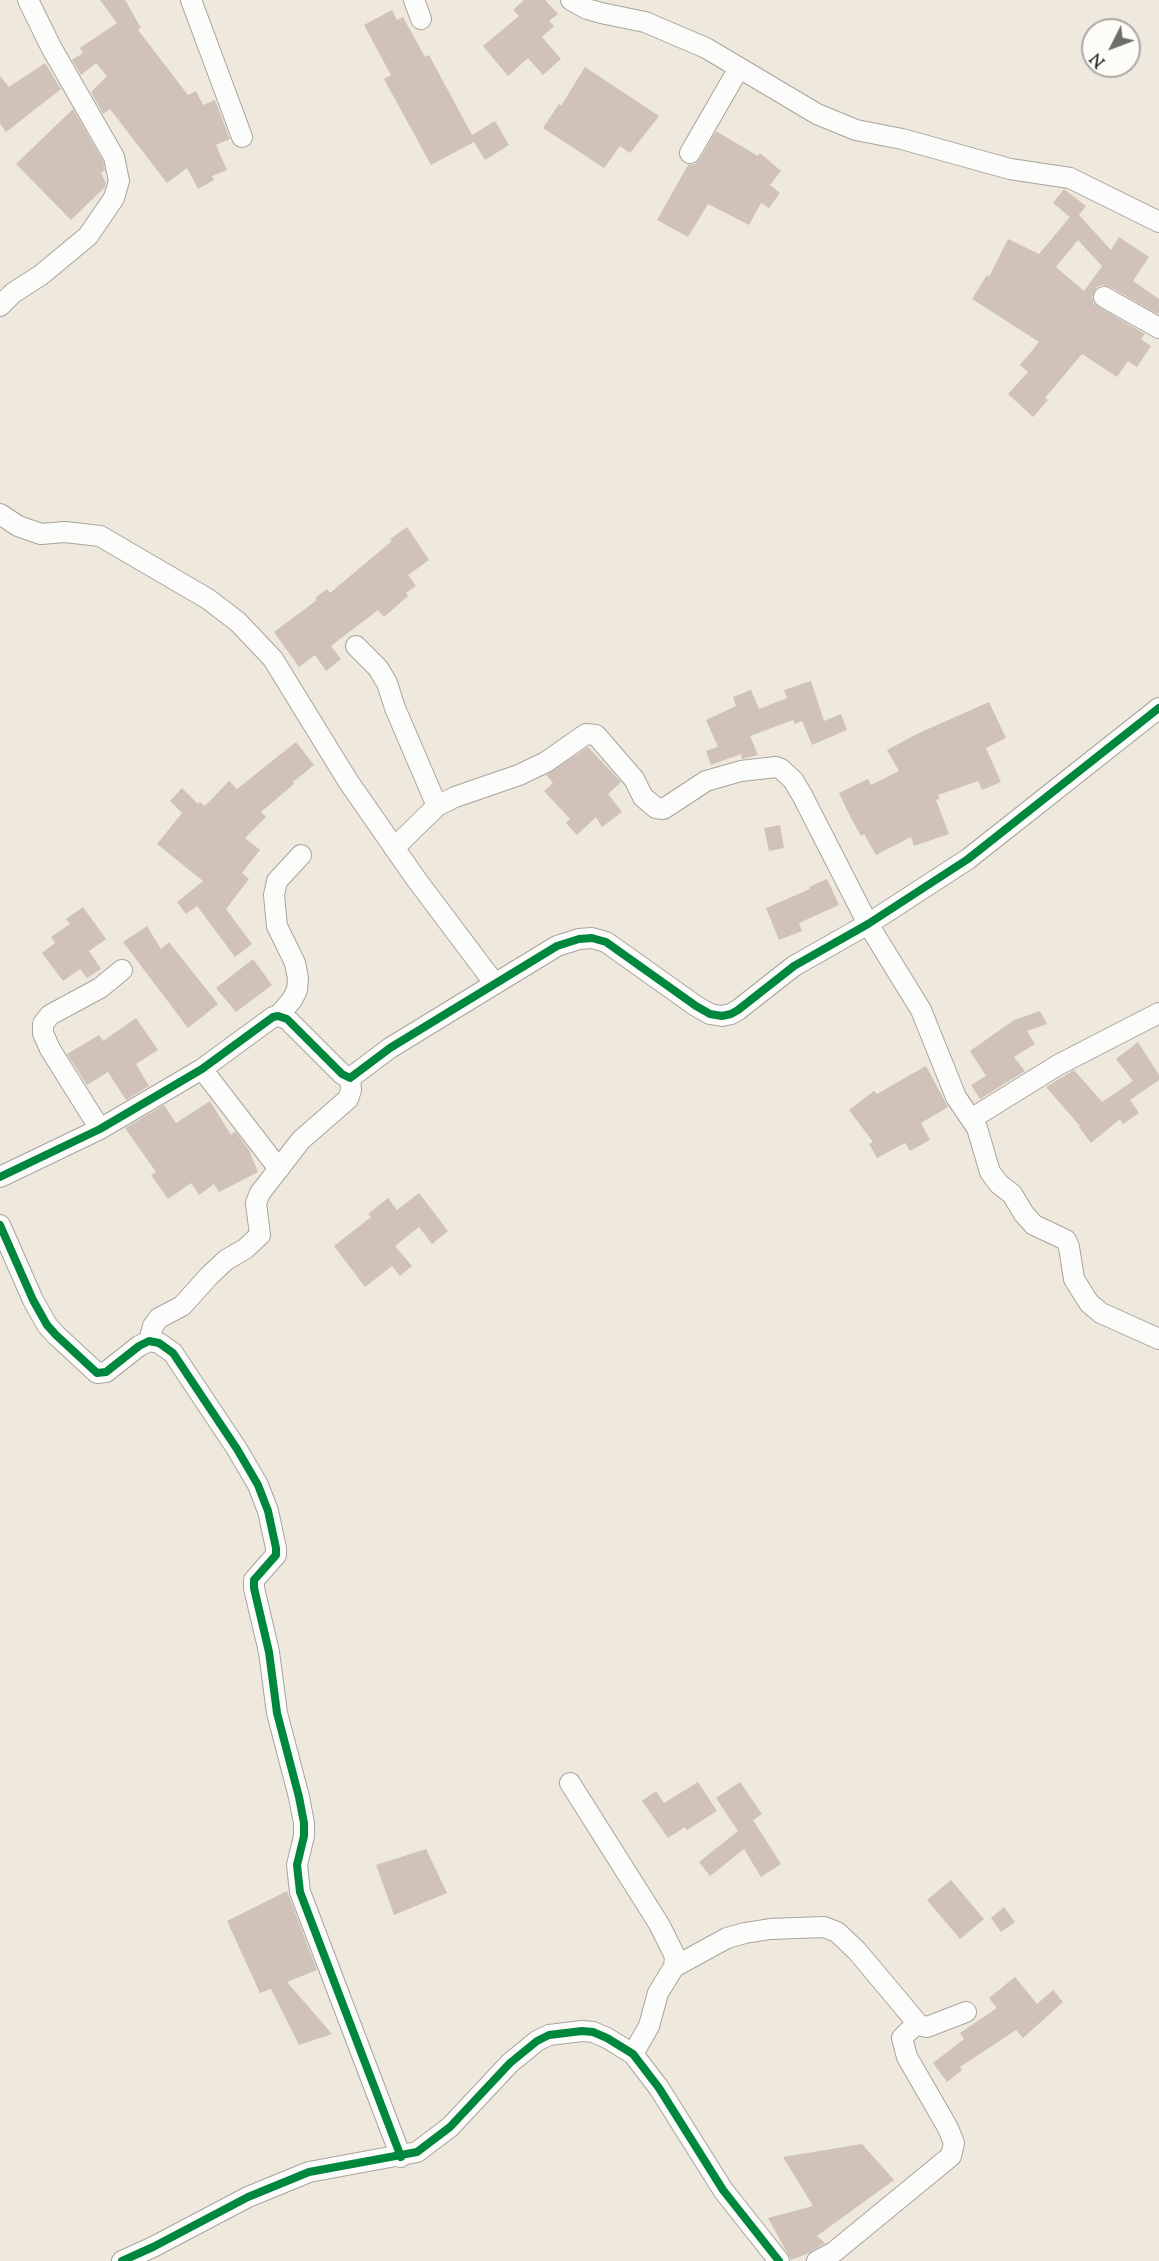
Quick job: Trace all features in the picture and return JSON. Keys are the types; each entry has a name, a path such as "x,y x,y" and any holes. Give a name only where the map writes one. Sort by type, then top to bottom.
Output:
{"street":[{"path":"0,306 12,294 40,275 88,236 114,198 119,181 114,157 27,0"},
{"path":"191,0 242,137"},
{"path":"414,0 422,19"},
{"path":"570,0 587,9 645,22 678,35 706,48 818,114 856,130 902,139 1010,169 1070,178 1159,222"},
{"path":"690,153 739,68"},
{"path":"1104,297 1159,327"},
{"path":"0,514 18,526 41,534 65,532 100,537 208,599 238,622 273,659 348,781 394,848 495,984"},
{"path":"356,646 378,668 387,683 395,708 437,806"},
{"path":"350,1078 390,1048 557,946 573,940 592,938 606,942 710,1014 722,1016 738,1010 794,966 868,924 968,859 1159,708"},
{"path":"394,848 437,806 455,796 519,775 546,762 579,738 590,734 596,735 634,779 643,797 656,808 663,809 706,781 741,771 776,767 788,774 802,795 868,924 921,1010 956,1097 971,1119 981,1140 990,1172 999,1184 1012,1194 1034,1225 1066,1240 1069,1244 1074,1279 1089,1303 1101,1312 1159,1339"},
{"path":"0,1177 100,1129 202,1069 278,1016 292,1000 297,990 298,978 295,963 277,926 274,895 277,881 301,855"},
{"path":"100,1129 50,1049 43,1024 50,1015 100,988 122,970"},
{"path":"971,1119 1058,1065 1159,1013"},
{"path":"278,1016 287,1019 342,1074 350,1078"},
{"path":"202,1069 279,1169"},
{"path":"149,1341 153,1326 159,1318 182,1306 226,1260 245,1249 260,1235 256,1203 260,1192 301,1140 348,1099 351,1090 350,1078"},
{"path":"0,1225 33,1300 47,1325 98,1373 106,1372 129,1353 149,1341 159,1343 173,1353 253,1476 268,1511 276,1548 276,1555 254,1580 254,1588 269,1652 277,1713 304,1823 304,1836 297,1865 300,1892 400,2157"},
{"path":"570,1783 659,1924 675,1956 674,1967 658,1993 649,2026 633,2054"},
{"path":"674,1967 727,1938 745,1933 770,1929 824,1927 837,1932 856,1951 917,2023 927,2027 966,2012"},
{"path":"817,2261 834,2252 951,2156 954,2142 907,2057 902,2038 917,2023"},
{"path":"122,2261 248,2198 309,2172 400,2157 417,2152 450,2127 510,2063 549,2035 582,2031 593,2032 633,2054 659,2088 723,2190 779,2261"}],"building":[{"path":"100,0 125,0 141,28 138,30 188,95 196,91 203,105 215,100 230,139 216,145 227,170 212,176 214,180 198,189 187,168 167,183 110,109 103,114 91,92 107,76 96,63 81,75 72,60 83,53 80,48 117,23"},
{"path":"524,0 545,0 558,14 549,21 554,26 542,37 561,59 543,75 528,58 508,76 483,46 519,16 513,10"},
{"path":"392,10 397,20 403,17 425,57 429,55 472,135 495,121 509,145 485,160 474,142 431,165 384,79 391,75 364,25"},
{"path":"45,63 61,89 6,132 0,124 0,76 9,87"},
{"path":"585,67 659,116 630,153 620,146 604,168 543,128 559,104 561,106"},
{"path":"73,109 103,161 105,170 101,173 106,183 105,187 71,220 16,164"},
{"path":"716,131 758,156 760,153 781,171 770,185 780,193 769,208 761,203 749,225 708,204 688,237 657,220 688,165 695,164 700,159"},
{"path":"1064,189 1086,206 1079,215 1111,250 1119,237 1149,257 1133,281 1159,299 1159,312 1158,314 1110,287 1103,285 1097,287 1092,297 1094,304 1145,334 1141,339 1151,346 1137,367 1128,361 1117,377 1082,354 1045,398 1048,400 1033,417 1008,394 1028,372 1020,365 1039,342 972,299 987,275 989,277 1008,239 1039,254 1070,217 1053,203","holes":["1078,240 1102,266 1084,291 1056,267"]},
{"path":"407,527 429,560 408,575 416,586 406,593 408,596 384,617 378,610 331,646 341,659 326,671 315,655 299,667 274,632 317,600 315,598 327,589 330,593 392,541 390,539"},
{"path":"811,681 824,721 841,714 847,730 812,745 802,721 795,724 793,720 750,736 758,755 742,759 741,754 711,765 706,751 718,747 706,720 736,706 733,697 751,690 759,709 787,698 784,690"},
{"path":"989,702 1006,738 986,748 1001,782 982,790 978,781 938,795 940,799 936,800 949,834 914,846 911,837 876,855 864,834 861,836 839,793 868,779 871,785 899,771 887,750"},
{"path":"296,742 314,765 261,812 266,817 245,838 260,850 242,873 249,879 226,909 252,944 235,957 197,906 186,914 177,902 203,881 157,844 182,813 170,801 182,788 198,804 200,802 205,806 229,781 237,789"},
{"path":"588,747 621,782 608,794 622,812 602,827 596,817 577,835 566,823 570,819 544,791 553,783 546,775"},
{"path":"780,825 784,848 769,851 764,828"},
{"path":"827,879 839,905 799,923 802,931 779,940 766,908"},
{"path":"83,907 106,939 89,951 101,969 87,978 80,969 63,981 42,953 55,943 51,937 70,924 66,919"},
{"path":"147,926 161,949 169,942 218,1004 188,1028 123,942"},
{"path":"253,959 272,985 236,1012 216,988"},
{"path":"1040,1011 1047,1024 1027,1031 1035,1044 1014,1057 1025,1071 980,1099 971,1085 986,1076 970,1051 1014,1020"},
{"path":"136,1018 158,1050 136,1064 149,1086 126,1100 108,1072 87,1085 67,1054 99,1035 103,1041"},
{"path":"1138,1042 1159,1075 1159,1080 1130,1100 1139,1113 1123,1124 1120,1119 1091,1143 1080,1126 1046,1087 1074,1070 1102,1102 1133,1081 1116,1059"},
{"path":"926,1066 948,1107 921,1123 930,1140 910,1151 905,1143 877,1158 869,1144 873,1142 849,1110 874,1091 877,1094"},
{"path":"210,1101 231,1135 235,1131 249,1150 258,1172 219,1192 214,1184 199,1195 191,1183 168,1199 151,1175 156,1172 125,1128 164,1105 176,1123"},
{"path":"419,1193 448,1231 432,1244 419,1227 395,1246 412,1266 400,1276 392,1266 365,1287 334,1246 371,1217 368,1214 388,1198 397,1210"},
{"path":"698,1782 717,1811 687,1830 685,1827 668,1838 642,1801 656,1791 664,1803"},
{"path":"740,1782 762,1814 753,1820 781,1864 761,1877 744,1849 710,1876 699,1862 738,1831 716,1798"},
{"path":"426,1849 447,1893 394,1915 376,1865"},
{"path":"951,1880 984,1919 960,1939 927,1900"},
{"path":"287,1891 317,1970 287,1982 332,2034 299,2045 271,1989 260,1993 227,1921"},
{"path":"1004,1907 1015,1922 1001,1932 991,1918"},
{"path":"1015,1977 1037,2004 1053,1990 1063,2002 1023,2038 1016,2030 960,2067 962,2070 947,2082 933,2063 964,2039 960,2033 997,2008 989,1998"},
{"path":"862,2144 894,2180 817,2236 825,2243 791,2260 768,2218 813,2206 783,2157"}],"cycle path":[{"path":"0,1177 100,1129 202,1069 273,1017 287,1019 342,1074 350,1078 390,1048 557,946 579,939 592,938 606,942 710,1014 722,1016 731,1014 794,966 868,924 968,859 1159,708"},
{"path":"0,1225 33,1300 47,1325 56,1335 97,1373 106,1372 149,1341 159,1343 173,1353 237,1449 258,1485 268,1511 276,1555 254,1580 254,1588 269,1652 277,1713 304,1823 304,1836 297,1865 300,1892 401,2157"},
{"path":"122,2261 248,2197 309,2172 417,2152 450,2127 510,2063 537,2041 549,2035 582,2031 593,2032 607,2038 633,2054 659,2088 723,2190 779,2261"}]}
